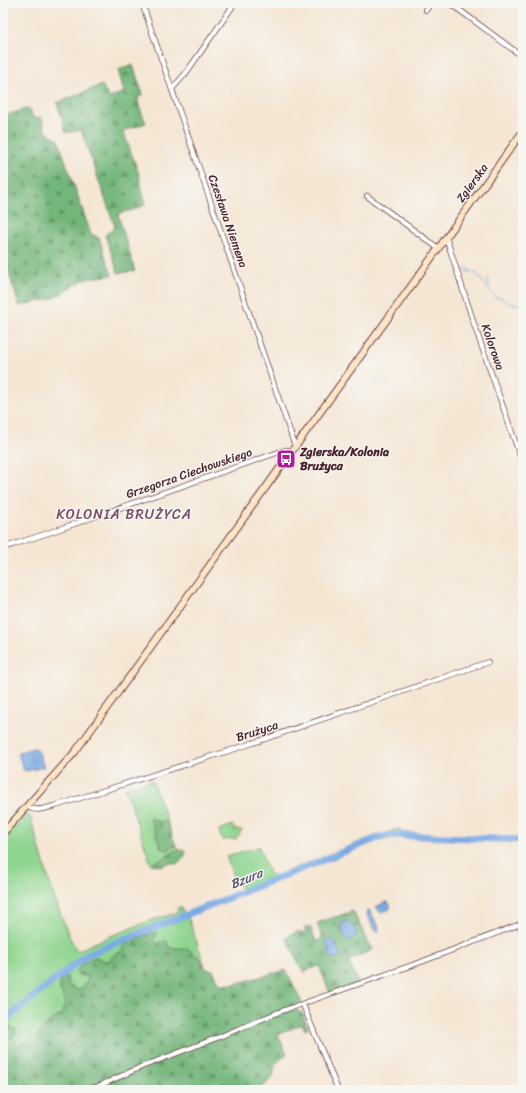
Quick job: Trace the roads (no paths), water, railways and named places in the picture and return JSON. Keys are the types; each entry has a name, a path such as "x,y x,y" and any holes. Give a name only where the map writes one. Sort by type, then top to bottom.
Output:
{"main road":[{"name":"Zgierska","path":"3,832 29,808 75,752 523,131"}],"street":[{"name":"Czesława Niemena","path":"142,3 295,446"},
{"path":"172,89 186,73 235,3"},
{"path":"426,10 432,3"},
{"path":"450,3 523,57"},
{"path":"367,196 438,248"},
{"name":"Kolorowa","path":"446,237 475,327 523,464"},
{"name":"Grzegorza Ciechowskiego","path":"3,548 282,451 291,452"},
{"name":"Brużyca","path":"29,808 55,806 244,746 488,662"},
{"path":"90,1090 162,1058 219,1038 279,1012 303,1005 523,923"},
{"path":"303,1005 338,1090"}],"water":[{"path":"33,748 38,750 44,767 25,771 18,754 19,752"},
{"path":"388,902 390,909 381,913 376,907"},
{"path":"369,910 378,925 379,931 374,930 366,912"},
{"path":"346,921 351,923 356,933 354,938 350,940 345,938 341,928 341,925"},
{"path":"333,939 341,956 332,959 325,942"}],"waterway":[{"path":"467,267 471,272"},
{"path":"463,270 476,273 496,298 502,298 504,301 511,304 523,304"},
{"path":"487,278 490,282 489,286"},
{"name":"Bzura","path":"3,1021 88,954 378,838 394,835 523,840"}],"place":[{"name":"Zgierska/Kolonia Brużyca","path":"286,459"}],"district":[{"name":"KOLONIA BRUŻYCA","path":"124,514"}]}
